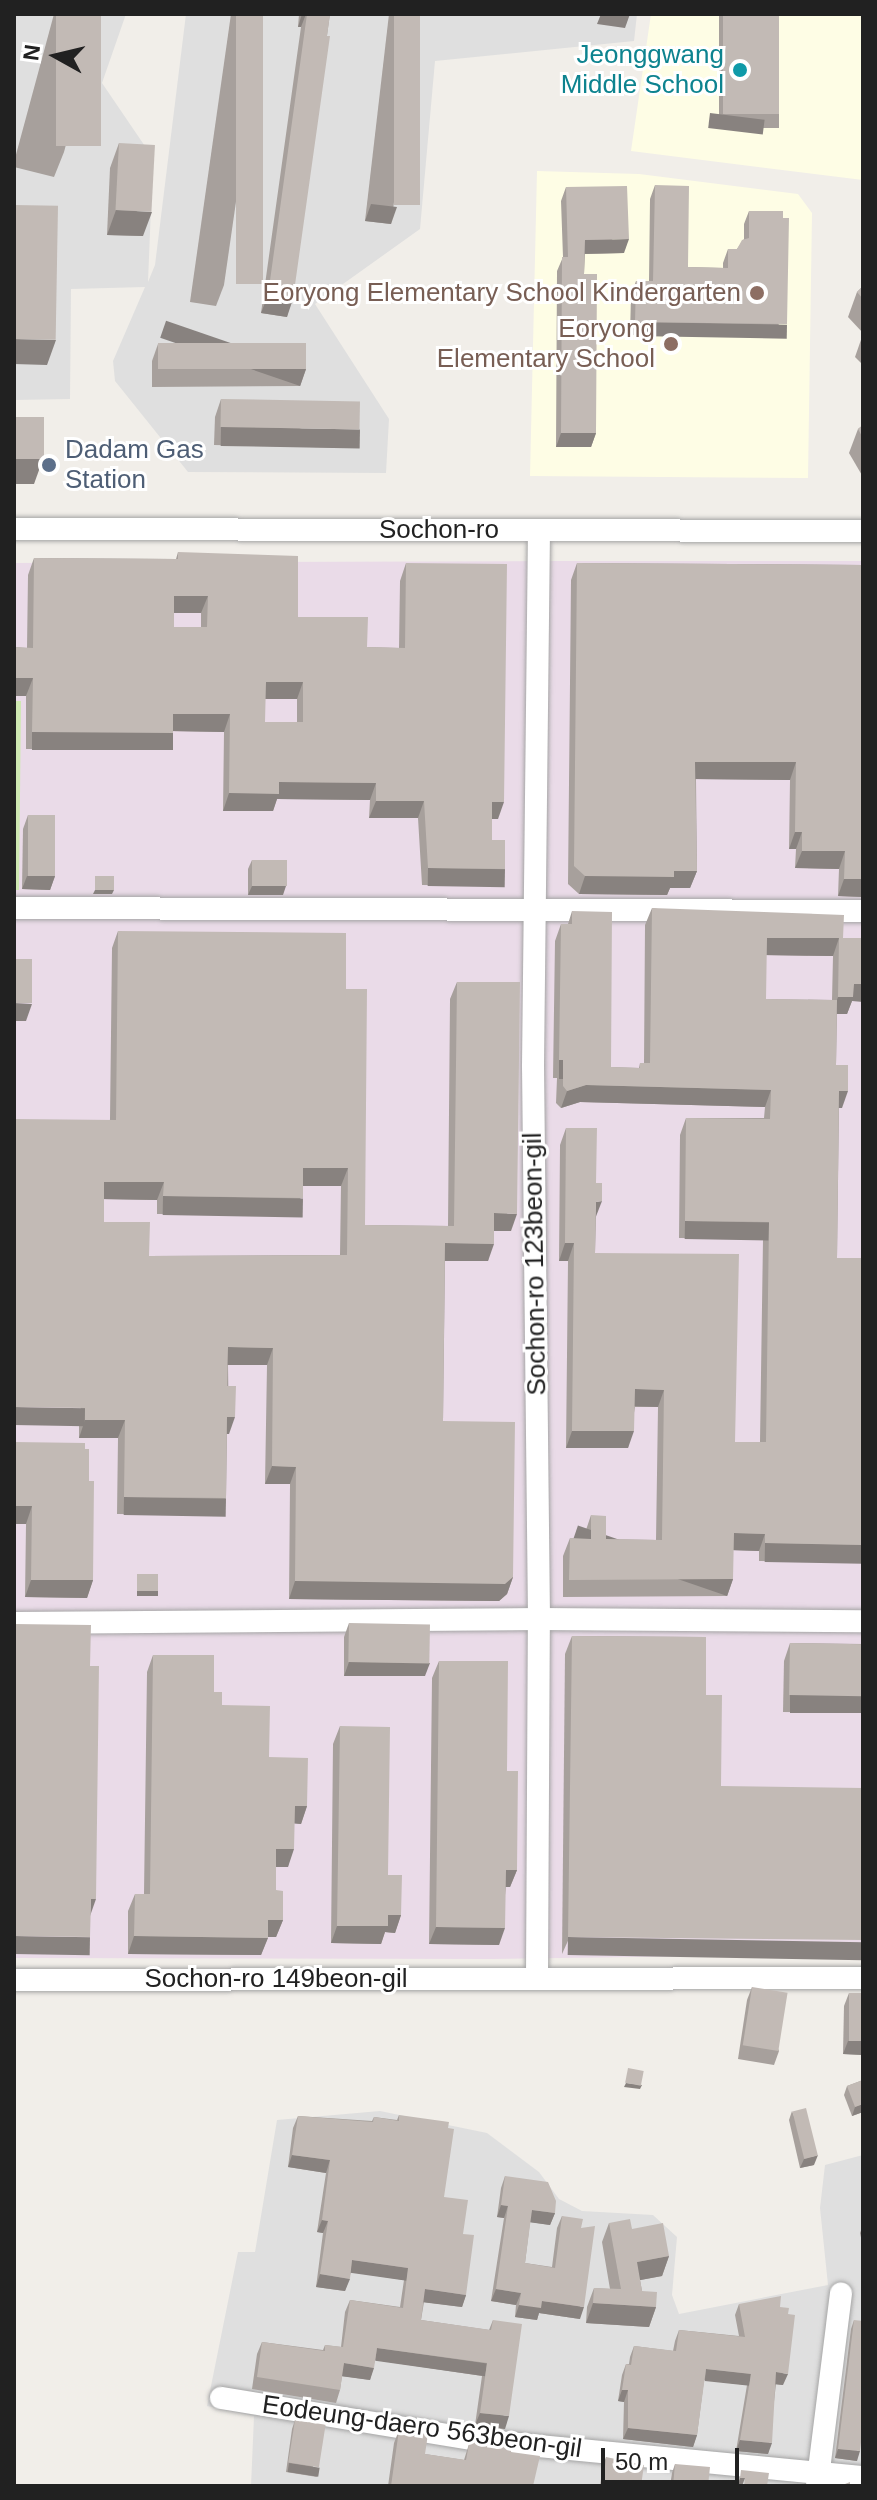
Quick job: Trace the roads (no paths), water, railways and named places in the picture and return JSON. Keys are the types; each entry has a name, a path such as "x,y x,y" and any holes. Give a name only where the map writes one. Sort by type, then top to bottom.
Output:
{"street":[{"name":"Sochon-ro","path":"14,529 863,531"},
{"name":"Sochon-ro 123beon-gil","path":"537,1979 539,1619 534,909 539,530"},
{"path":"14,908 863,911"},
{"path":"14,1623 539,1619 863,1621"},
{"name":"Sochon-ro 149beon-gil","path":"14,1980 863,1978"},
{"path":"818,2479 841,2293"},
{"name":"Eodeung-daero 563beon-gil","path":"221,2398 477,2440 818,2479 863,2477"}],"place":[{"name":"Jeonggwang Middle School","path":"740,70"},
{"name":"Eoryong Elementary School Kindergarten","path":"757,293"},
{"name":"Eoryong Elementary School","path":"671,344"},
{"name":"Dadam Gas Station","path":"49,465"}]}
